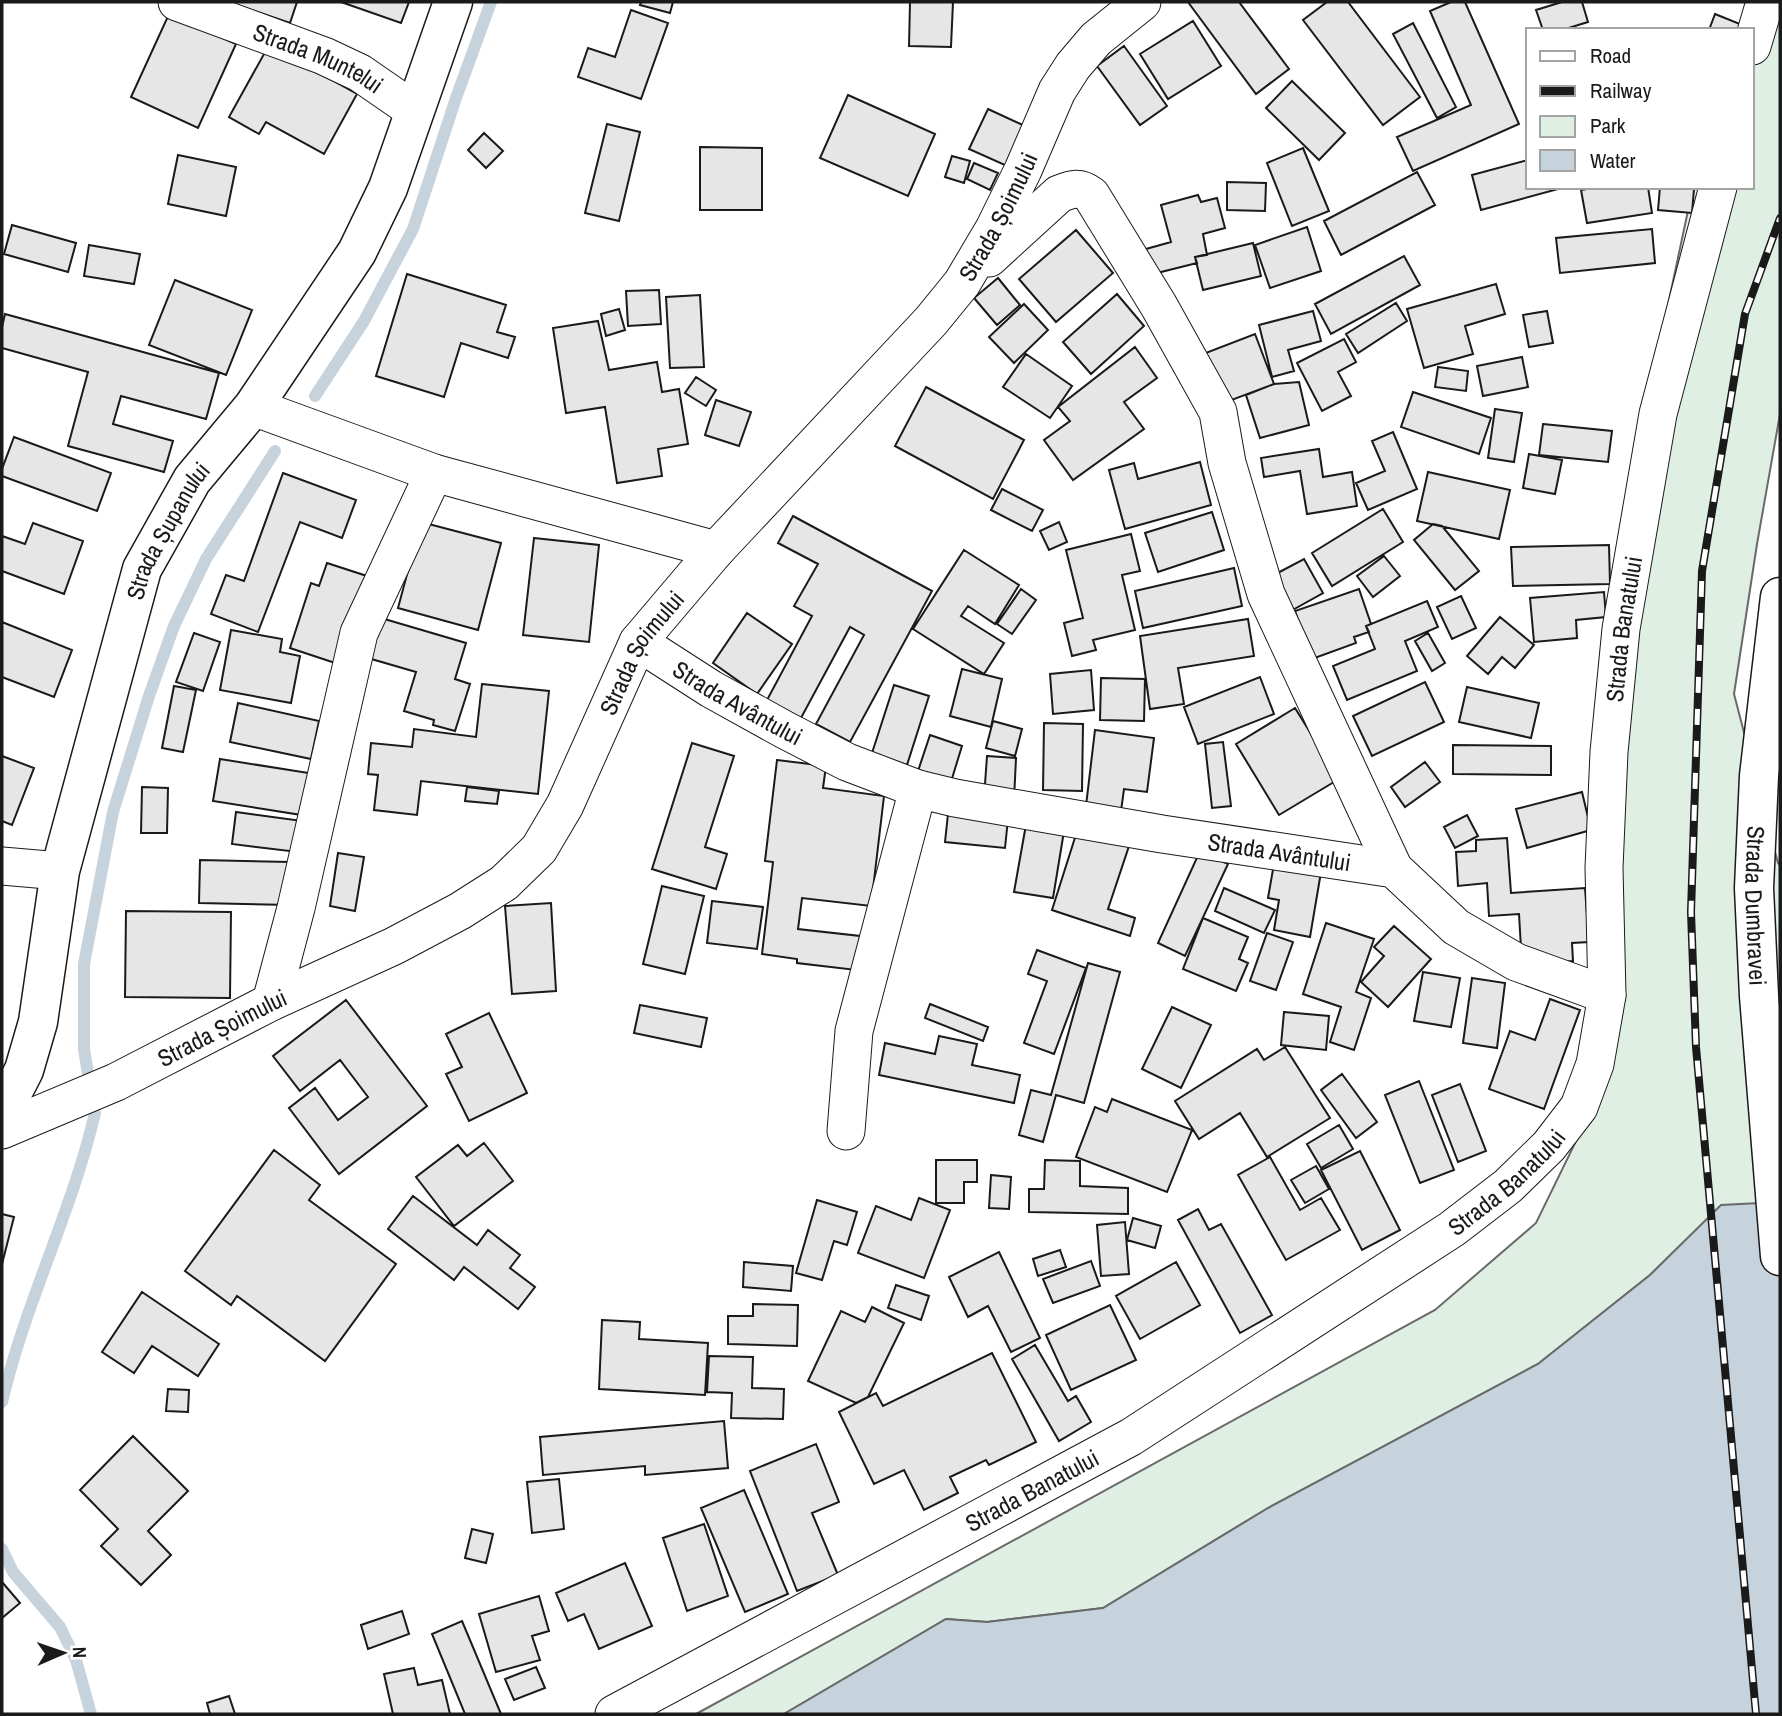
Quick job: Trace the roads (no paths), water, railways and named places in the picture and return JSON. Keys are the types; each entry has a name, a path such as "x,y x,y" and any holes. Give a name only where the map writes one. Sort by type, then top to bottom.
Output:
{"street":[{"name":"Strada Muntelui","path":"177,2 324,56 360,74 415,111"},
{"name":"Strada Șupanului","path":"2,1113 24,1070 38,1021 60,871 142,569 192,480 253,407 357,252 388,188 453,2"},
{"name":"Strada Șoimului","path":"2,1130 116,1082 271,1002 394,946 460,911 504,883 538,849 565,805 638,642 716,550 931,321 962,283 994,229 1057,91 1073,66 1096,39 1142,2"},
{"path":"1754,39 1765,2"},
{"path":"962,283 1059,194 1073,188 1082,188 1091,194 1159,306 1218,412 1227,463 1266,594 1394,869 1456,927 1516,962 1607,995"},
{"name":"Strada Banatului","path":"614,1714 1131,1437 1452,1228 1508,1186 1549,1146 1578,1107 1595,1064 1607,995 1604,868 1609,752 1621,629 1658,414 1717,189"},
{"path":"253,407 434,473 716,550"},
{"path":"271,1002 296,908 359,633 434,473"},
{"name":"Strada Dumbravei","path":"1780,597 1759,776 1754,888 1759,996 1780,1256"},
{"name":"Strada Avântului","path":"638,642 712,689 797,737 847,762 918,789 955,798 1161,834 1394,869"},
{"path":"846,1131 854,1031 918,789"},
{"path":"2,866 60,871"}],"water":[{"path":"1780,1202 1780,1714 784,1714 946,1619 987,1622 1103,1608 1268,1508 1538,1364 1650,1275 1721,1205"}],"waterway":[{"path":"315,396 364,321 413,229 491,2"},
{"path":"88,1074 84,1049 84,964 113,812 174,626 206,559 275,451"},
{"path":"2,1402 23,1329 74,1186 95,1113"},
{"path":"2,1549 13,1572 60,1627 76,1660 91,1714"}],"railway":[{"path":"1756,1714 1696,1047 1691,912 1702,571 1745,314 1780,218"}]}
